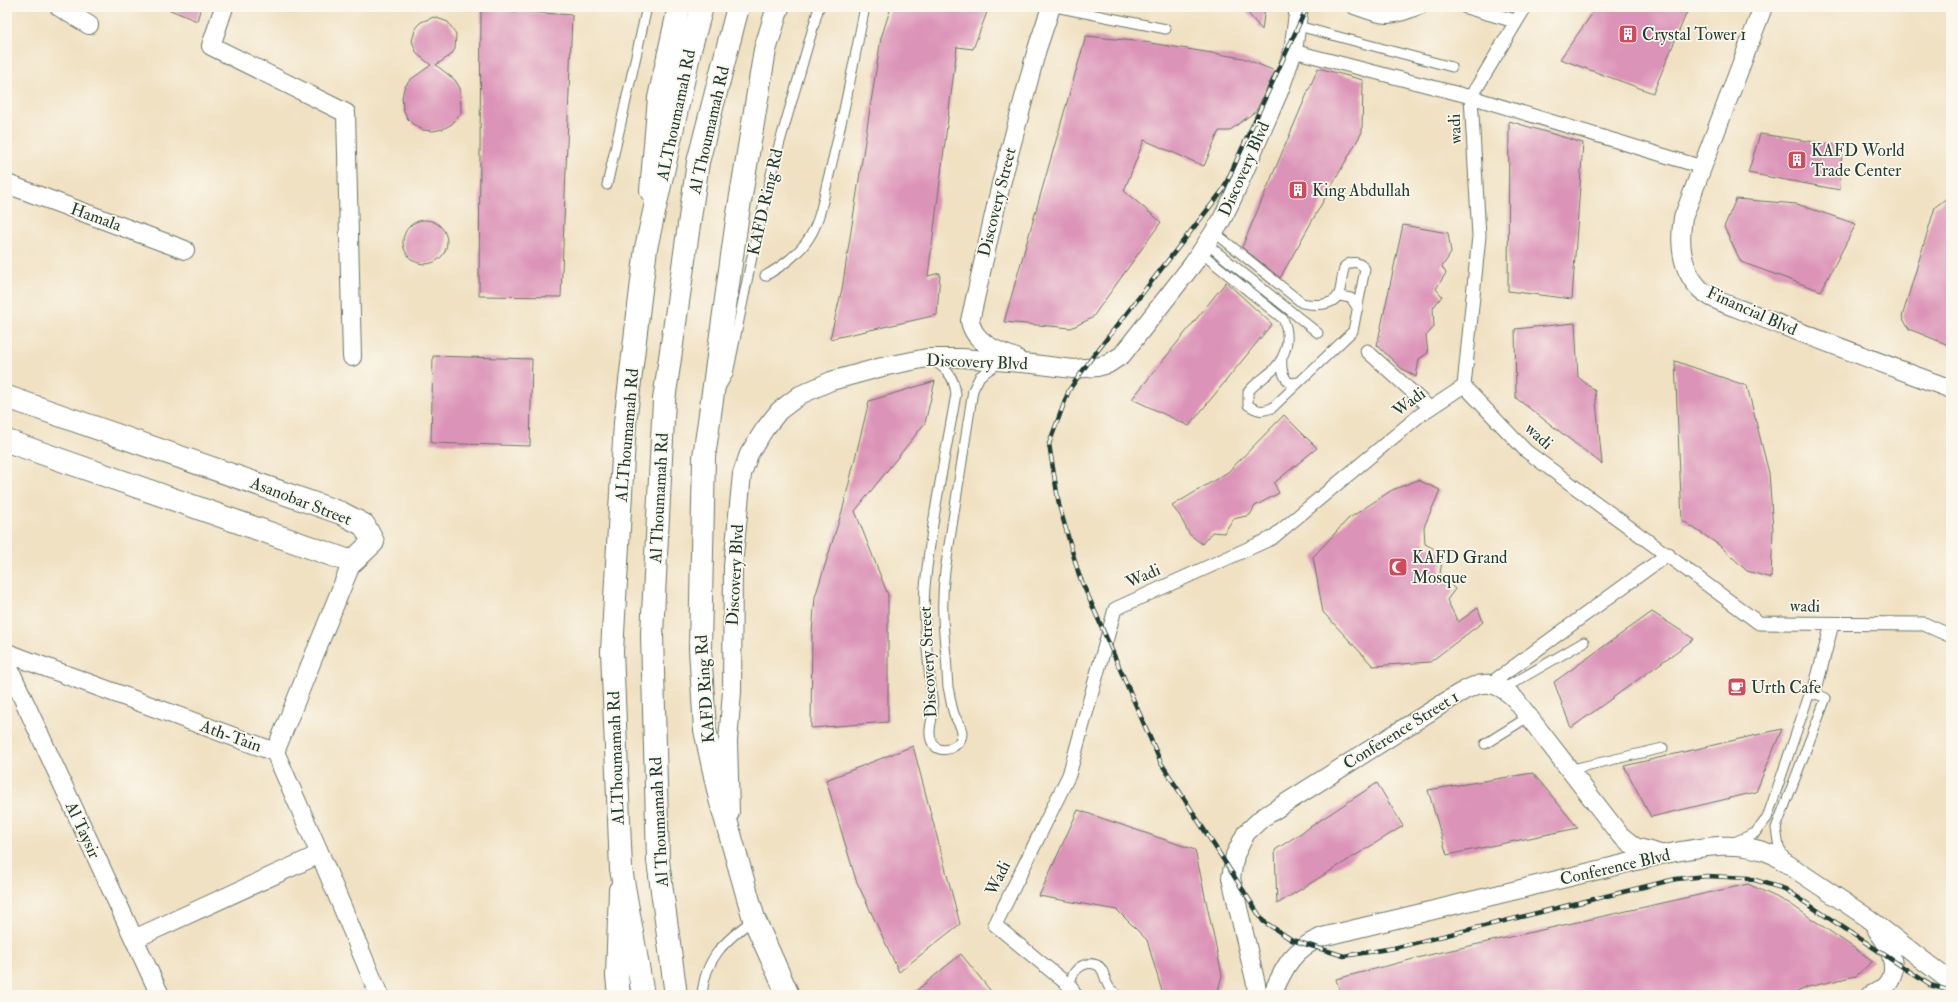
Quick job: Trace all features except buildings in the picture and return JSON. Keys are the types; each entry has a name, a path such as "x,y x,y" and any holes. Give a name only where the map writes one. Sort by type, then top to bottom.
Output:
{"main road":[{"path":"646,248 659,98 679,7"},
{"name":"ALThoumamah Rd","path":"621,869 612,651 625,424 646,248 691,46 702,7"},
{"name":"Al Thoumamah Rd","path":"676,995 658,861 652,634 664,400 698,162 738,7"},
{"name":"KAFD Ring Rd","path":"778,7 765,50 737,220 704,457 700,648 705,730 720,799 754,919 788,995"},
{"name":"Asanobar Street","path":"7,397 341,514 364,525 373,542 352,562"},
{"path":"7,441 352,562"},
{"path":"619,995 617,976 621,869"},
{"path":"621,869 643,995"}],"street":[{"path":"59,7 89,25"},
{"path":"224,7 211,46 346,113 352,357"},
{"name":"Discovery Street","path":"1033,364 1000,352 982,342 974,333 970,321 1001,184 1037,49 1051,7"},
{"name":"Discovery Blvd","path":"730,832 728,741 732,692 733,566 742,474 749,454 764,430 780,411 800,395 831,381 860,372 927,358 962,358 1074,369 1088,369 1108,364 1122,354 1137,337 1207,243 1233,197 1280,89 1293,51 1298,26 1299,7"},
{"path":"1353,7 1381,16 1391,17 1421,7"},
{"path":"1466,7 1515,22"},
{"name":"wadi","path":"1525,7 1471,97 1479,236 1464,386 1526,451 1668,554 1759,623 1924,624 1951,636"},
{"name":"Financial Blvd","path":"1764,7 1683,218 1680,236 1687,269 1699,287 1713,297 1951,389"},
{"path":"1293,51 1471,97 1702,167"},
{"name":"Hamala","path":"7,184 185,250"},
{"path":"1367,351 1430,408"},
{"name":"Wadi","path":"1075,991 995,925 1069,775 1115,609 1272,538 1420,415 1464,386"},
{"path":"1665,854 1646,851 1635,847 1627,841 1612,826 1515,699 1496,687 1668,554"},
{"path":"275,752 352,562"},
{"path":"1814,693 1832,624"},
{"name":"Ath-Tain","path":"7,653 275,752 320,854 379,995"},
{"name":"Al Taysir","path":"7,664 160,995"},
{"name":"Conference Street 1","path":"1257,995 1256,984 1231,878 1235,855 1246,833 1262,818 1464,690 1480,683 1496,687"},
{"name":"Conference Blvd","path":"1272,995 1285,966 1291,958 1310,941 1322,936 1665,854 1701,846 1725,845 1762,850 1774,855 1868,918 1951,982"},
{"path":"134,939 320,854"},
{"path":"1868,918 1888,946 1893,969 1887,985 1871,995"}],"lane":[{"path":"607,185 647,7"},
{"name":"KAFD Ring Rd","path":"713,394 722,387 728,374 755,242 773,166 818,7"},
{"name":"KAFD Ring Rd","path":"765,276 778,269 801,249 810,237 815,225 832,164 865,7"},
{"path":"1055,7 1166,29"},
{"path":"1298,26 1452,67"},
{"path":"1207,243 1302,303 1311,305 1334,302 1339,296 1345,266 1352,262 1357,263 1365,269 1353,330 1272,408 1264,411 1255,410 1248,405 1248,392 1274,368 1282,356 1288,339 1288,330 1283,320 1207,243"},
{"path":"1207,243 1318,333"},
{"path":"1339,296 1351,298 1358,309"},
{"path":"1282,356 1282,372 1285,378 1290,382 1299,382"},
{"name":"Discovery Street","path":"927,358 948,371 954,383 956,394 940,485 925,587 924,610 933,709 933,718 929,730 930,740 934,746 942,749 951,748 958,745 962,732 954,714 948,686 942,623 942,597 955,506 973,390 980,376 1001,362"},
{"path":"1496,687 1584,642"},
{"path":"1725,845 1755,833 1767,818 1809,695 1814,693 1826,698 1776,828 1779,848 1793,868"},
{"path":"1485,744 1528,717"},
{"path":"1568,770 1663,748"},
{"path":"702,995 707,970 715,953 728,938 754,919"},
{"path":"1075,991 1072,979 1074,973 1078,967 1090,964 1097,965 1103,970 1109,987 1118,995"}],"railway":[{"path":"1307,7 1223,190 1091,359 1069,390 1049,444 1059,505 1079,575 1161,763 1263,921 1292,940 1344,956 1394,948 1676,879 1707,876 1748,878 1785,889 1930,985 1951,991"}],"place":[{"name":"Crystal Tower 1","path":"1628,34"},
{"name":"KAFD World Trade Center","path":"1797,160"},
{"name":"King Abdullah","path":"1298,190"},
{"name":"KAFD Grand Mosque","path":"1398,567"},
{"name":"Urth Cafe","path":"1737,687"}]}
